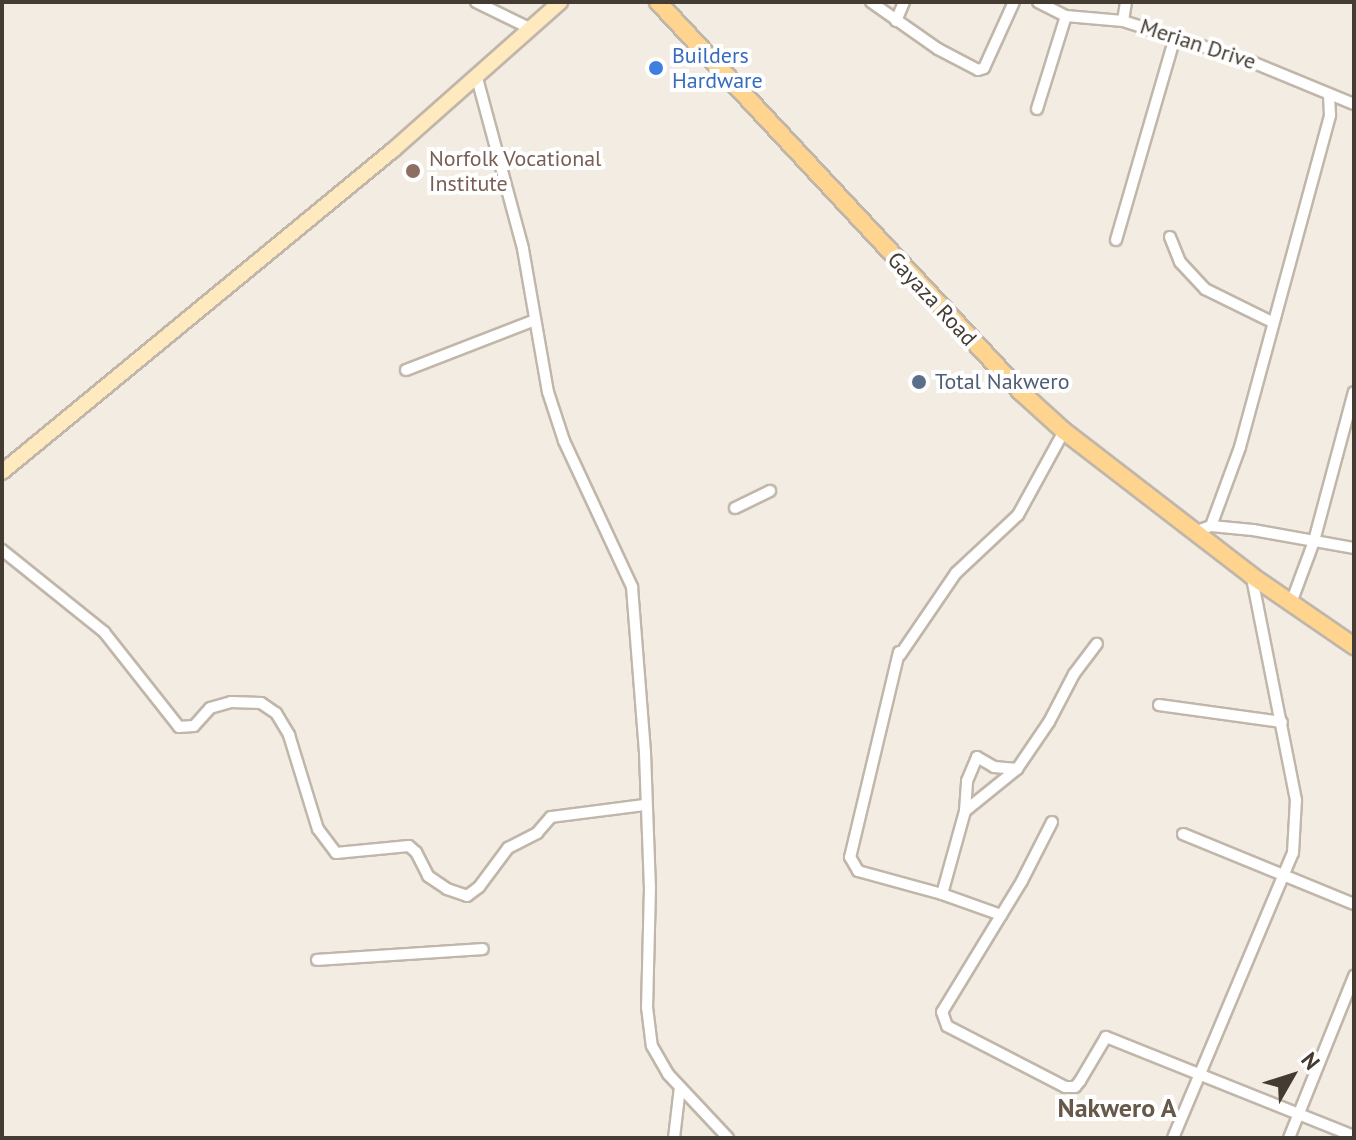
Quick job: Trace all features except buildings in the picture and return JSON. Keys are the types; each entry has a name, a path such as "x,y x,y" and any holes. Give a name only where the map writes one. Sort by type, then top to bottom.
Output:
{"main road":[{"name":"Gayaza Road","path":"658,2 995,367 1064,431 1204,529 1252,576 1354,646"}],"street":[{"path":"476,2 531,29"},
{"path":"2,472 187,322 477,78 560,2"},
{"path":"871,2 896,21 978,70 984,68 1014,2"},
{"path":"896,21 904,2"},
{"name":"Merian Drive","path":"1038,2 1066,16 1123,21 1175,37 1290,75 1354,104"},
{"path":"1123,21 1126,2"},
{"path":"1037,109 1066,16"},
{"path":"1116,240 1175,37"},
{"path":"477,78 523,249 548,392 560,430 632,587 645,753 650,887 649,1031 658,1059 728,1138"},
{"path":"1329,94 1330,115 1240,447 1204,529 1253,530 1354,548"},
{"path":"1170,237 1180,262 1205,289 1272,322"},
{"path":"406,370 535,320"},
{"path":"1291,603 1314,541 1351,414 1354,392"},
{"path":"1001,915 942,894 858,871 850,857 900,655 956,573 1018,515 1064,431"},
{"path":"735,508 770,491"},
{"path":"2,550 104,632 179,727 194,726 210,708 231,702 261,703 276,713 289,735 318,829 326,845 336,853 409,846 416,852 428,876 454,893 467,896 479,887 508,848 537,833 551,817 645,805"},
{"path":"1173,1138 1293,853 1296,800 1252,576"},
{"path":"965,811 1017,769 1049,722 1074,674 1097,644"},
{"path":"1159,705 1282,722"},
{"path":"942,894 965,811 967,781 977,757 994,767 1017,769"},
{"path":"1052,822 1001,915 942,1012 947,1026 1065,1087 1075,1087 1080,1081 1106,1037 1354,1136"},
{"path":"1183,834 1354,904"},
{"path":"317,960 483,949"},
{"path":"1289,1138 1354,976"},
{"path":"674,1138 680,1087"}],"place":[{"name":"Builders Hardware","path":"656,68"},
{"name":"Norfolk Vocational Institute","path":"413,171"},
{"name":"Total Nakwero","path":"919,382"}],"district":[{"name":"Nakwero A","path":"1117,1108"}]}
